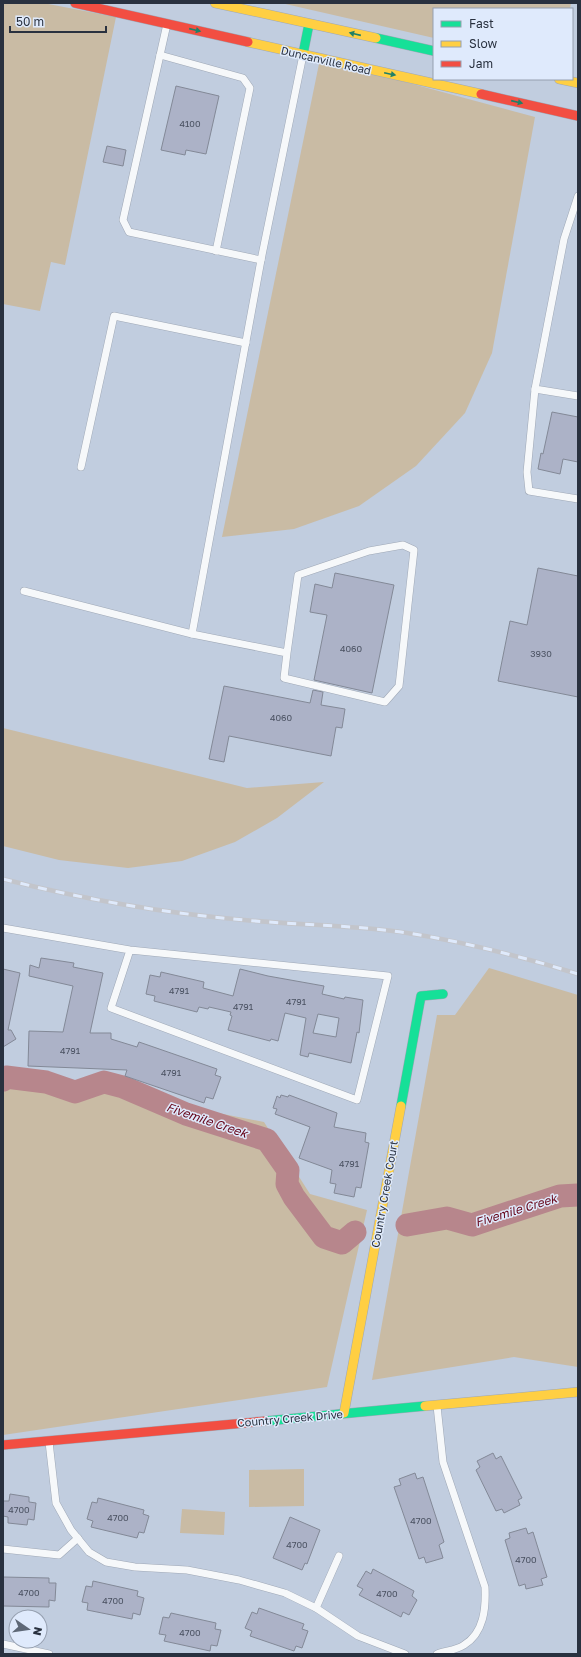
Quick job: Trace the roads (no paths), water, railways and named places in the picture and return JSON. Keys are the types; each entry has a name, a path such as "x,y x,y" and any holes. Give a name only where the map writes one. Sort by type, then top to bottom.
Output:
{"street":[{"name":"Duncanville Road","path":"75,3 578,116"},
{"path":"215,3 433,52"},
{"path":"303,54 309,24"},
{"path":"564,80 578,83"},
{"name":"Country Creek Court","path":"344,1413 421,996 443,994"},
{"name":"Country Creek Drive","path":"3,1445 578,1392"}],"lane":[{"path":"167,24 123,220 130,232 261,260"},
{"path":"192,634 261,260 303,54"},
{"path":"160,55 243,78 250,88 216,251"},
{"path":"578,196 564,239 536,389 527,472 529,492 578,499"},
{"path":"81,467 114,316 246,343"},
{"path":"536,389 578,396"},
{"path":"403,545 414,550 399,686 385,702 284,678 287,653 298,575 369,551 403,545"},
{"path":"24,591 192,634 287,653"},
{"path":"3,928 130,950 388,976 357,1100 111,1008 130,950"},
{"path":"437,1404 444,1462 485,1587 486,1606 479,1630 464,1646 437,1654"},
{"path":"49,1441 56,1503 78,1538 89,1552 106,1562 135,1567 181,1569 239,1580 285,1594 316,1608 358,1636 405,1654"},
{"path":"3,1549 59,1555 78,1538"},
{"path":"316,1608 339,1556"},
{"path":"3,1644 49,1654"}],"waterway":[{"name":"Fivemile Creek","path":"3,1080 6,1077 46,1082 75,1092 104,1082 123,1087 186,1114 267,1140 288,1170 287,1184 294,1197 324,1237 342,1243 355,1232"},
{"name":"Fivemile Creek","path":"407,1225 447,1218 472,1225 560,1196 578,1195"}],"railway":[{"path":"3,879 93,899 183,913 264,922 401,932 490,950 578,974"}]}
